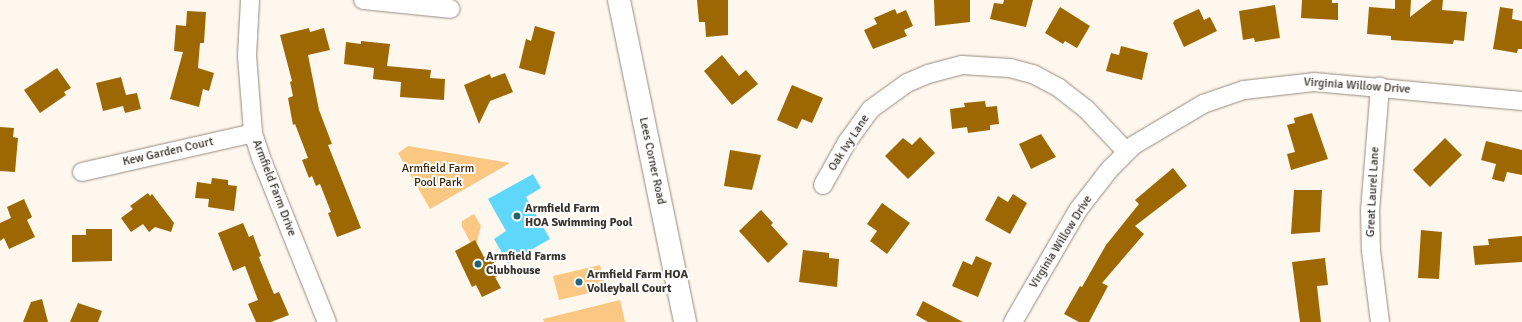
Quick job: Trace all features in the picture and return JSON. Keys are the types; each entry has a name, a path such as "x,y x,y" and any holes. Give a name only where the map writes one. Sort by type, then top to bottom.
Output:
{"street":[{"name":"Armfield Farm Drive","path":"250,0 247,56 253,133 261,158 327,322"},
{"path":"363,0 451,9"},
{"name":"Lees Corner Road","path":"619,0 685,322"},
{"name":"Oak Ivy Lane","path":"823,185 847,142 871,109 907,83 928,74 962,65 1010,68 1033,74 1059,88 1086,108 1127,152"},
{"name":"Virginia Willow Drive","path":"1013,322 1078,210 1109,170 1134,145 1183,114 1222,96 1244,90 1314,82 1380,86 1522,101"},
{"name":"Great Laurel Lane","path":"1380,86 1370,211 1370,251 1380,322"},
{"name":"Kew Garden Court","path":"82,172 253,133"}],"green space":[{"name":"Armfield Farm Pool Park","path":"408,146 510,163 430,209 398,153"},
{"path":"474,214 481,226 476,245 473,247 462,227 462,221"},
{"name":"Armfield Farm HOA Volleyball Court","path":"600,265 606,289 559,300 553,276"},
{"path":"620,300 625,322 544,322 543,319"}],"water":[{"name":"Armfield Farm HOA Swimming Pool","path":"533,174 541,188 526,197 550,239 508,263 494,239 506,231 488,199"}],"building":[{"path":"697,0 728,0 728,35 706,37 705,22 699,22"},
{"path":"934,0 970,0 970,22 935,26"},
{"path":"1004,0 1033,0 1026,27 990,19 994,3 1003,4"},
{"path":"1302,0 1332,0 1332,3 1338,3 1338,20 1301,18"},
{"path":"1395,0 1411,0 1410,17 1432,0 1443,0 1442,10 1467,12 1464,41 1454,40 1453,44 1391,40 1391,36 1367,34 1369,7 1395,9"},
{"path":"1275,5 1280,38 1255,42 1254,38 1243,40 1239,11"},
{"path":"1060,7 1090,26 1077,48 1065,41 1063,44 1045,33"},
{"path":"1500,7 1513,9 1512,19 1522,21 1522,49 1518,49 1517,53 1493,49"},
{"path":"895,9 897,14 906,10 913,26 904,30 907,36 873,49 864,30 877,24 874,18"},
{"path":"1199,9 1204,20 1210,17 1217,31 1184,47 1173,23 1175,20"},
{"path":"187,11 206,12 204,43 200,43 198,68 214,73 209,91 203,89 199,107 170,99 183,52 174,51 176,25 186,26"},
{"path":"535,26 555,32 545,75 519,68 526,39 531,41"},
{"path":"309,28 310,32 324,28 330,50 308,55 319,110 332,144 328,145 361,228 337,237 328,213 331,212 320,184 316,186 312,176 309,178 302,160 308,158 295,124 293,125 288,98 293,96 290,82 292,81 280,35"},
{"path":"361,41 390,44 387,66 431,70 430,78 445,79 444,100 400,97 401,82 373,79 374,68 344,64 346,42 361,44"},
{"path":"1121,46 1148,53 1142,80 1106,71 1111,53 1119,55"},
{"path":"722,55 739,76 746,70 758,84 732,105 704,71"},
{"path":"57,68 71,88 64,92 66,95 40,113 24,90"},
{"path":"505,73 513,92 490,101 479,124 464,85 490,74 491,78"},
{"path":"121,77 126,95 137,93 141,109 125,113 123,106 103,111 96,83"},
{"path":"792,85 823,98 812,123 802,119 797,129 777,120"},
{"path":"985,101 986,107 997,106 999,124 990,125 990,130 968,133 967,127 952,129 950,109 965,107 964,103"},
{"path":"1312,113 1328,159 1291,170 1287,154 1295,152 1287,125 1295,123 1294,118"},
{"path":"0,127 14,128 13,137 18,138 15,172 0,171"},
{"path":"1041,134 1056,157 1031,169 1019,144"},
{"path":"920,137 935,153 908,179 885,156 903,138 912,145"},
{"path":"1445,138 1462,155 1430,187 1413,170"},
{"path":"1486,141 1522,150 1522,175 1507,172 1504,182 1492,179 1496,164 1481,160"},
{"path":"730,150 761,155 752,190 724,186"},
{"path":"1173,168 1187,186 1135,226 1144,234 1102,283 1108,286 1089,322 1079,322 1064,314 1080,286 1082,287 1106,245 1139,204 1135,200"},
{"path":"212,178 228,180 228,185 237,186 234,211 208,207 209,199 195,198 197,182 211,184"},
{"path":"1294,190 1322,190 1320,232 1291,234"},
{"path":"148,193 150,196 152,194 174,223 171,232 155,227 149,232 143,224 131,232 121,218 133,209 130,206"},
{"path":"1013,194 1027,203 1010,234 985,220 998,196 1008,202"},
{"path":"24,199 32,217 27,220 35,237 9,249 4,238 0,241 0,223 11,218 7,207"},
{"path":"882,203 910,223 887,254 870,241 877,231 867,224"},
{"path":"761,210 773,223 771,225 788,244 768,263 739,231"},
{"path":"243,223 249,237 253,235 261,256 259,257 260,260 274,294 279,292 289,315 271,322 256,322 248,304 258,300 245,266 233,271 218,233"},
{"path":"86,229 112,229 112,261 72,262 72,235 86,235"},
{"path":"1421,230 1442,232 1439,279 1418,278"},
{"path":"1522,236 1522,262 1475,265 1473,246 1489,245 1488,239"},
{"name":"Armfield Farms Clubhouse","path":"475,240 484,257 490,254 500,275 495,277 501,288 482,297 476,285 472,287 455,251"},
{"path":"803,250 829,253 829,258 839,259 837,287 799,282"},
{"path":"976,256 992,263 978,297 952,286 963,261 972,265"},
{"path":"1325,258 1328,285 1317,286 1321,322 1300,322 1292,262"},
{"path":"42,299 48,322 23,322 31,302"},
{"path":"923,301 963,322 928,322 916,315"},
{"path":"78,303 102,311 98,322 70,322"}],"place":[{"name":"Armfield Farm HOA Swimming Pool","path":"517,216"},
{"name":"Armfield Farms Clubhouse","path":"478,264"},
{"name":"Armfield Farm HOA Volleyball Court","path":"579,282"}]}
